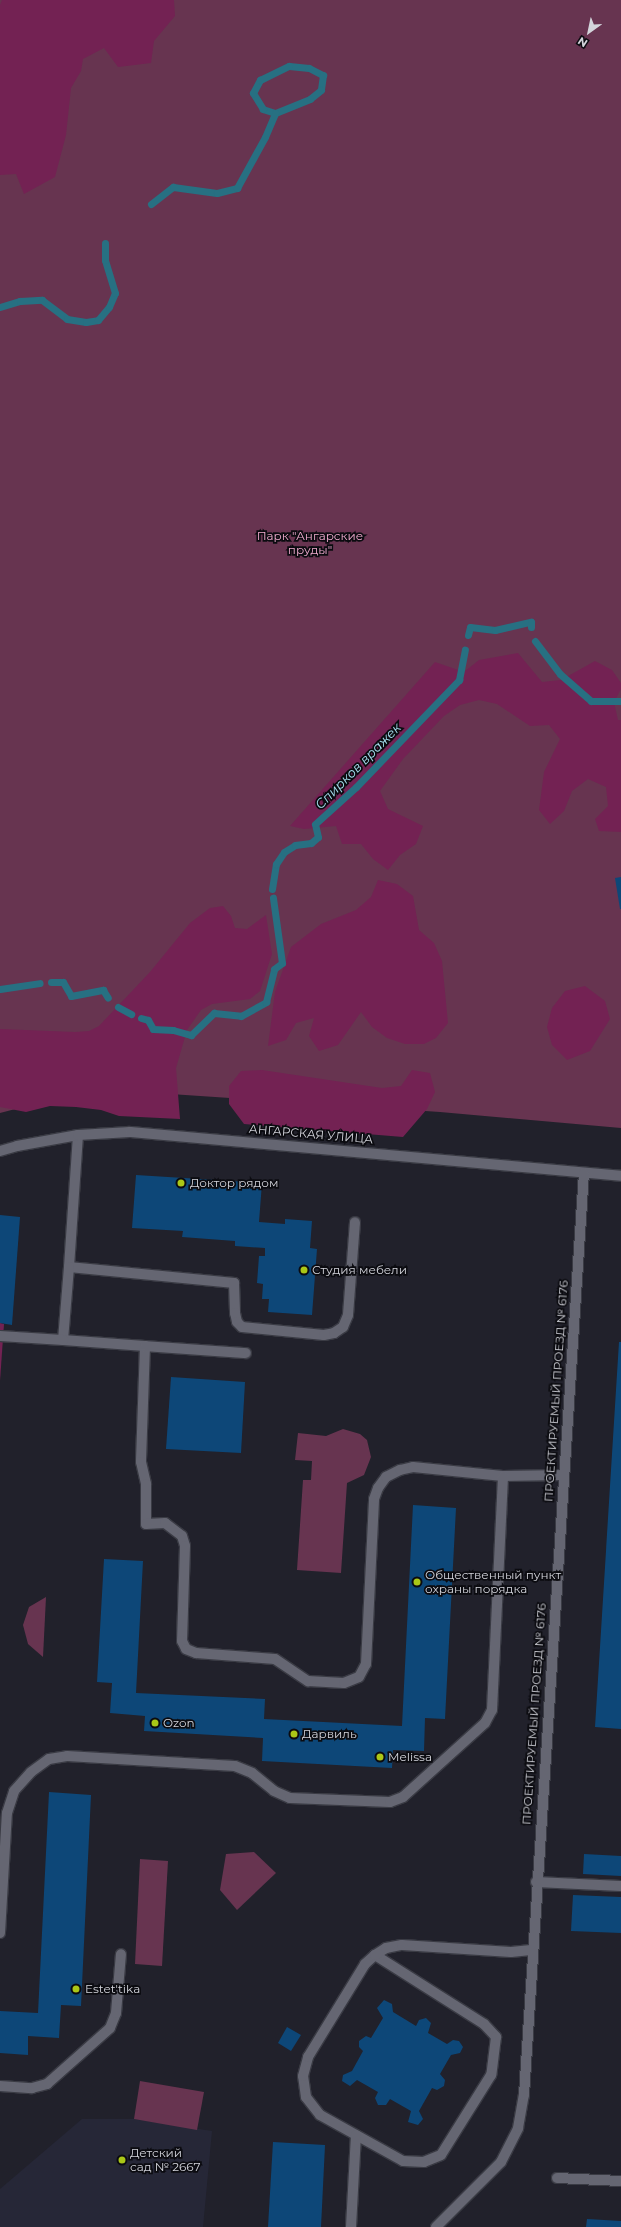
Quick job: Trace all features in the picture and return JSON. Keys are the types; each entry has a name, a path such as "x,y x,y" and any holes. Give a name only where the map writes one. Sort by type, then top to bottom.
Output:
{"street":[{"name":"АНГАРСКАЯ УЛИЦА","path":"0,1152 17,1146 78,1135 130,1132 621,1176"},
{"path":"63,1340 78,1135"},
{"name":"ПРОЕКТИРУЕМЫЙ ПРОЕЗД № 6176","path":"436,2227 501,2162 518,2128 526,2076 531,1950 584,1173"},
{"path":"69,1267 226,1281 234,1283 236,1322 242,1328 324,1335 334,1333 343,1327 348,1316 354,1222"},
{"path":"0,1336 246,1353"},
{"path":"145,1346 141,1462 146,1484 146,1524 165,1523 182,1536 185,1546 182,1641 186,1649 196,1653 275,1660 308,1681 344,1683 358,1677 366,1664 374,1499 378,1488 386,1477 400,1470 413,1467 503,1476 564,1475"},
{"path":"0,1933 2,1856 7,1813 14,1791 31,1772 49,1759 67,1756 235,1766 252,1773 274,1791 290,1798 390,1802 403,1797 485,1723 492,1710 503,1476"},
{"path":"536,1882 621,1886"},
{"path":"375,1955 484,2024 496,2037 491,2074 441,2155 424,2162 403,2161 320,2115 306,2096 303,2076 308,2057 365,1964 375,1955 386,1948 402,1945 511,1952 531,1950"},
{"path":"0,2086 32,2088 48,2084 110,2028 116,2013 121,1954"},
{"path":"351,2227 356,2135"},
{"path":"557,2178 621,2181"}],"shaded area":[{"path":"2,0 174,0 175,16 154,41 151,63 118,67 104,48 83,59 81,71 71,88 66,135 55,177 24,194 16,174 0,175 0,5"},
{"path":"518,653 542,682 561,680 595,661 612,670 621,683 621,689 614,702 618,720 621,720 621,832 599,831 595,819 608,806 606,787 588,779 572,791 564,811 550,824 539,810 544,772 560,739 549,725 530,726 497,704 479,700 460,705 444,716 403,759 380,791 388,809 423,826 416,844 400,855 388,870 373,859 361,844 342,844 336,826 304,829 290,826 435,662 464,672 479,660"},
{"path":"378,880 397,884 413,896 419,930 434,943 442,961 448,1023 436,1038 424,1044 405,1044 387,1038 372,1027 361,1012 338,1045 319,1051 309,1036 314,1018 296,1023 286,1040 268,1046 275,992 291,947 321,924 356,910 371,897"},
{"path":"223,906 231,916 235,928 247,929 266,915 272,954 260,991 250,999 212,1004 201,1010 187,1030 176,1068 180,1119 119,1116 101,1110 76,1107 50,1106 26,1112 0,1107 0,1029 75,1032 89,1031 99,1026 150,972 190,923 210,908"},
{"path":"585,986 605,1001 610,1019 590,1051 567,1060 552,1045 547,1027 552,1008 565,991"},
{"path":"262,1070 382,1088 401,1086 412,1070 430,1073 435,1092 427,1109 403,1137 244,1124 229,1104 229,1086 241,1071"},
{"path":"0,1323 4,1324 0,1381"},
{"name":"Детский сад № 2667","path":"82,2119 134,2119 212,2131 203,2227 0,2227 0,2189"}],"green space":[{"name":"Парк \"Ангарские пруды\"","path":"0,0 621,0 621,1128 440,1112 66,1087 27,1106 0,1113"},
{"path":"343,1429 360,1434 367,1440 371,1457 364,1475 347,1483 341,1573 297,1570 303,1480 311,1480 312,1461 295,1460 298,1433 326,1436"},
{"path":"46,1597 43,1657 28,1644 23,1625 29,1607"},
{"path":"254,1852 276,1873 237,1910 220,1890 226,1854"},
{"path":"140,1859 168,1861 162,1966 135,1964"},
{"path":"140,2081 204,2092 197,2130 134,2119"}],"building":[{"path":"621,877 621,909 620,909 615,878"},
{"path":"136,1175 262,1183 259,1222 285,1224 285,1219 312,1221 310,1248 317,1249 312,1315 268,1312 269,1299 262,1299 263,1284 257,1283 259,1256 265,1256 265,1248 235,1246 235,1241 182,1237 183,1231 132,1228"},
{"path":"0,1215 20,1217 12,1325 0,1323"},
{"path":"619,1342 621,1342 621,1729 595,1727"},
{"path":"171,1377 245,1382 241,1453 166,1449"},
{"path":"413,1505 456,1508 445,1719 425,1718 424,1751 393,1750 392,1768 262,1761 263,1738 144,1731 145,1716 110,1713 112,1683 97,1682 104,1559 143,1561 136,1693 265,1699 264,1719 402,1726"},
{"path":"49,1792 91,1795 81,2006 61,2005 59,2038 28,2036 28,2055 0,2053 0,2011 38,2013"},
{"path":"584,1854 621,1856 621,1876 583,1874"},
{"path":"573,1895 621,1897 621,1933 571,1931"},
{"path":"384,2000 392,2004 393,2012 416,2026 419,2020 426,2018 431,2023 428,2033 447,2044 453,2040 459,2041 463,2047 460,2053 451,2055 440,2074 445,2080 444,2086 437,2090 432,2088 419,2111 423,2119 418,2125 408,2122 411,2111 390,2099 386,2105 378,2105 375,2098 378,2092 357,2080 350,2086 342,2081 343,2075 352,2071 363,2051 359,2047 359,2041 366,2036 371,2038 383,2018 377,2008"},
{"path":"287,2027 301,2035 291,2051 278,2043"},
{"path":"273,2142 325,2145 321,2227 268,2227"},
{"path":"587,2219 621,2221 621,2227 586,2227"}],"waterway":[{"path":"289,66 309,68 323,75 321,90 310,99 275,113 263,109 253,93 260,80 289,66"},
{"path":"151,204 173,187 217,193 237,188 265,137 275,113"},
{"path":"0,307 20,301 42,300 67,319 86,322 98,320 109,307 115,293 105,260 105,243"},
{"name":"Спирков вражек","path":"468,635 470,627 495,630 531,622 531,627"},
{"name":"Спирков вражек","path":"535,641 560,674 591,701 621,701"},
{"name":"Спирков вражек","path":"272,889 276,864 284,852 295,845 311,843 318,837 315,824 356,787 459,680 465,650"},
{"name":"Спирков вражек","path":"141,1018 148,1020 153,1029 173,1030 191,1035 214,1013 241,1016 266,1002 274,969 282,963 273,898"},
{"name":"Спирков вражек","path":"51,982 63,982 71,996 103,990 108,998"},
{"name":"Спирков вражек","path":"0,989 40,983"},
{"name":"Спирков вражек","path":"118,1007 131,1014"}],"place":[{"name":"Доктор рядом","path":"181,1183"},
{"name":"Студия мебели","path":"304,1270"},
{"name":"Общественный пункт охраны порядка","path":"417,1582"},
{"name":"Ozon","path":"155,1723"},
{"name":"Дарвиль","path":"294,1734"},
{"name":"Melissa","path":"380,1757"},
{"name":"Estet'tika","path":"76,1989"},
{"name":"Детский сад № 2667","path":"122,2160"}]}
